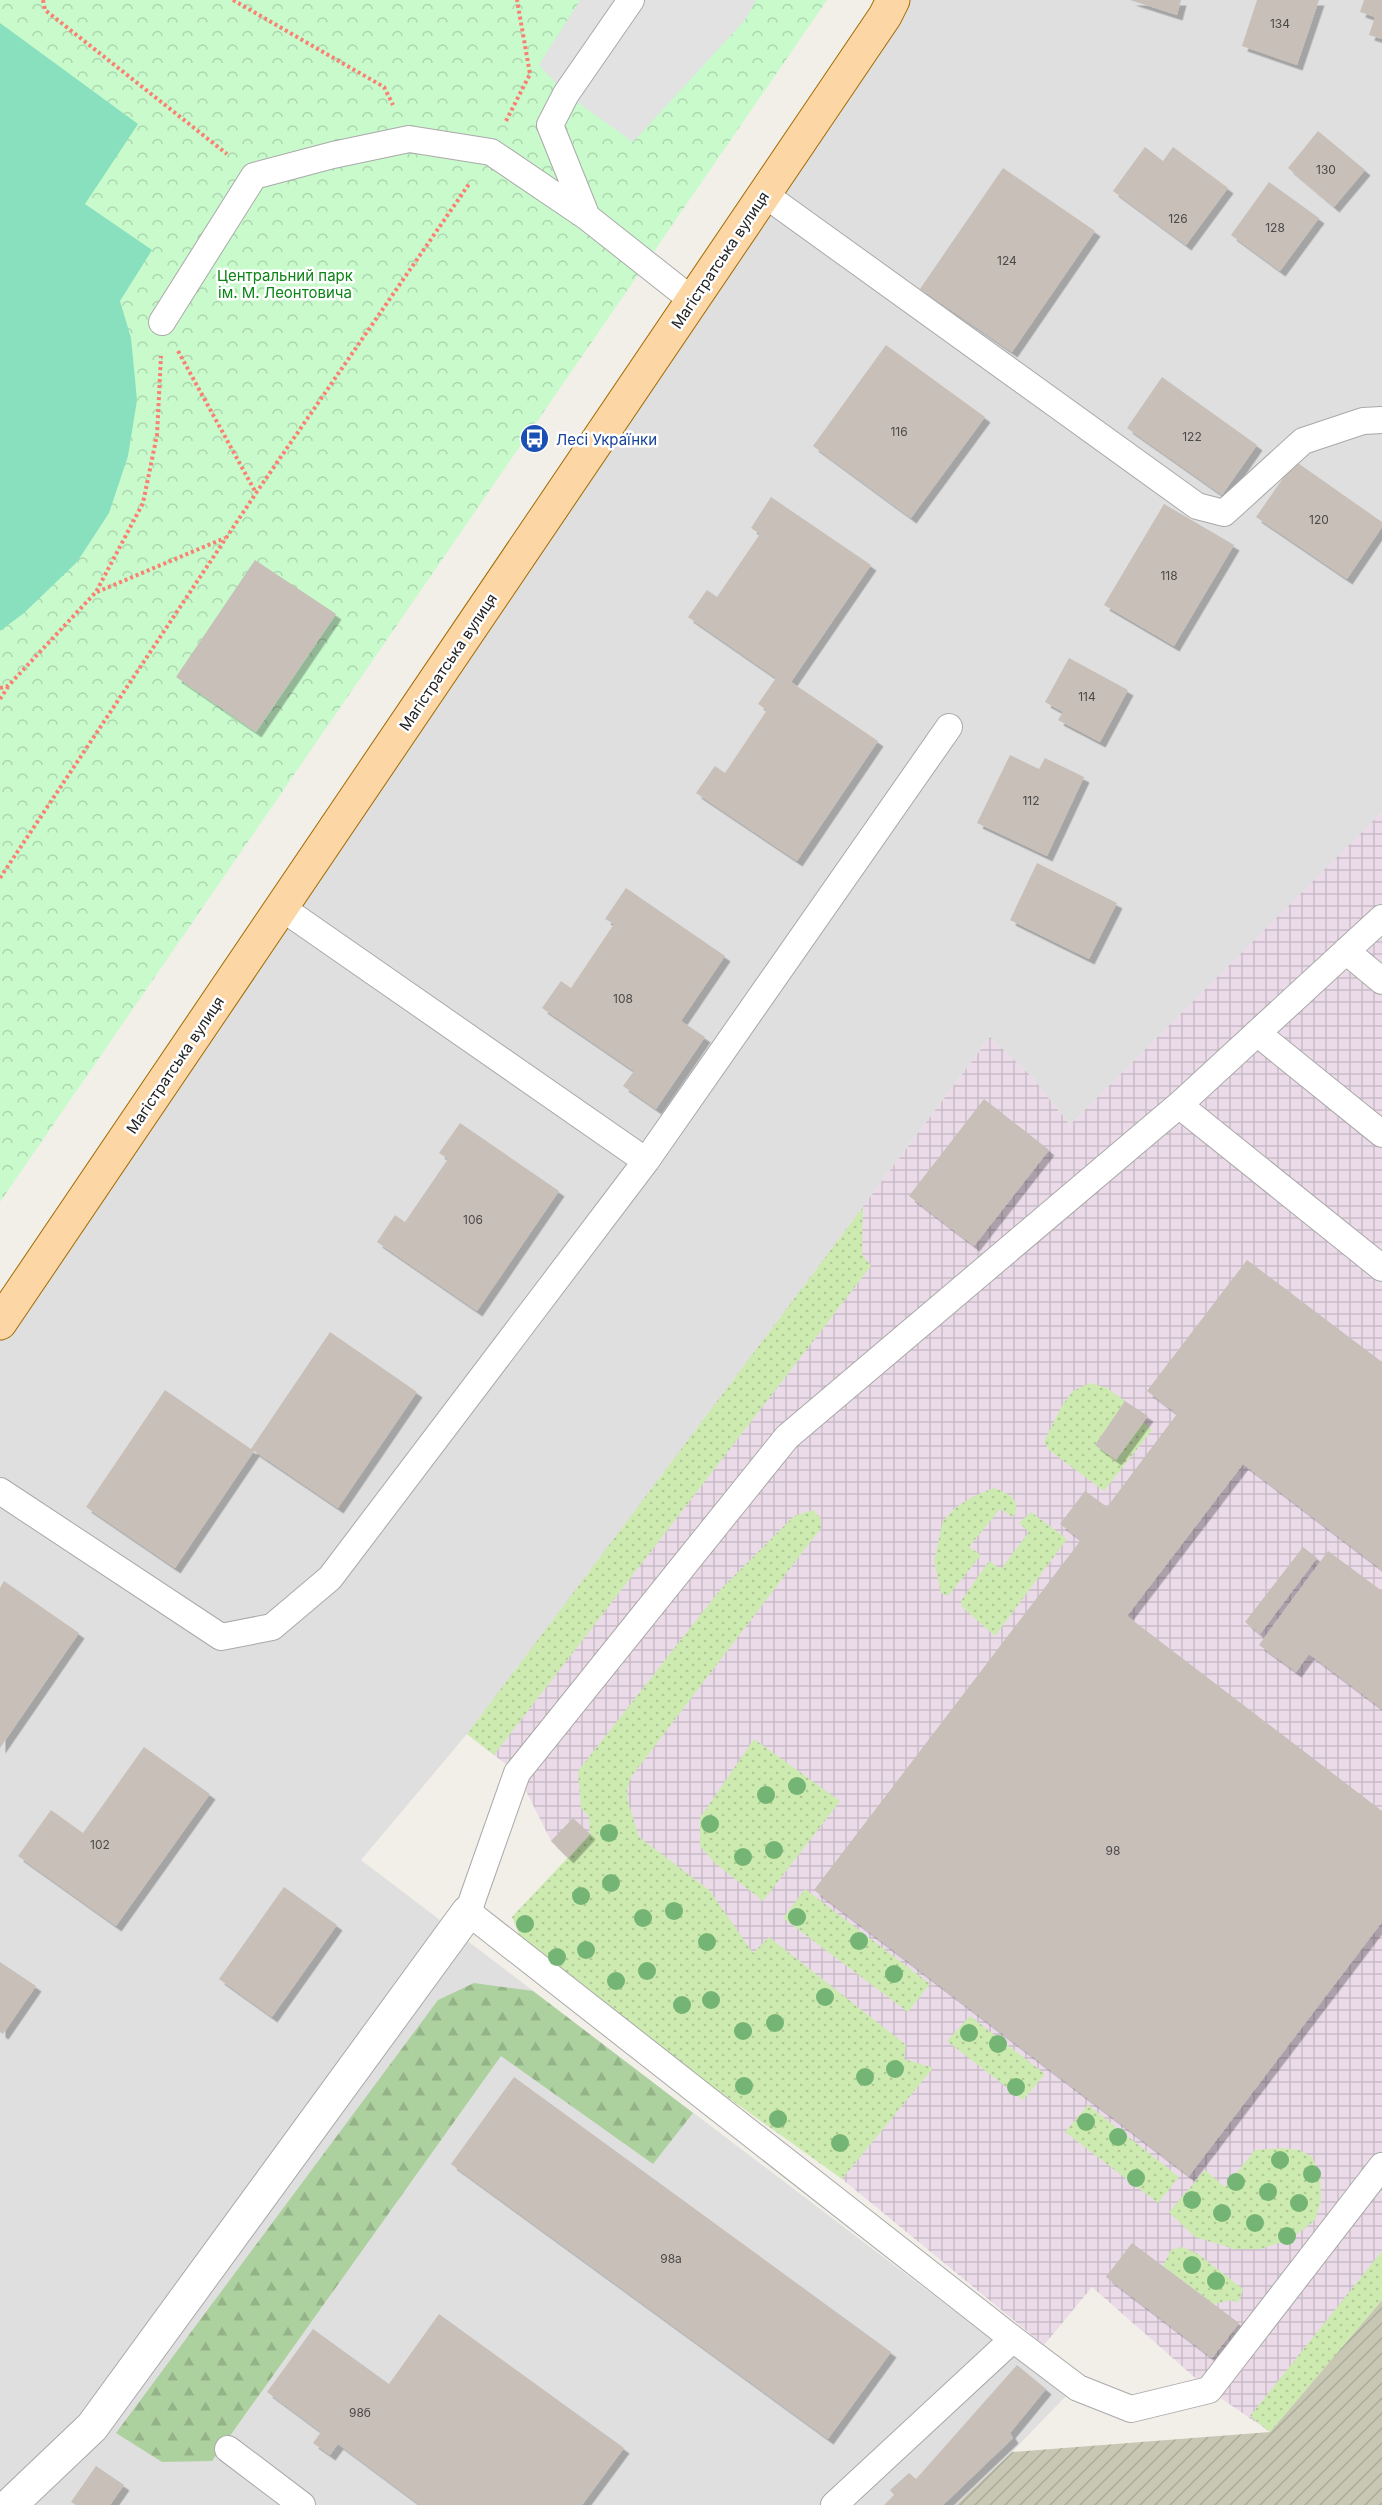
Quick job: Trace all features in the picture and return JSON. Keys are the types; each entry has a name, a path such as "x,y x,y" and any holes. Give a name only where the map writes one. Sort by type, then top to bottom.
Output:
{"main road":[{"name":"Магістратська вулиця","path":"0,1323 885,16 893,0"}],"street":[{"path":"17,2503 92,2427 468,1912"}],"lane":[{"path":"587,217 550,125 566,94 631,0"},
{"path":"162,322 254,176 333,155 409,139 491,152 587,217 693,300"},
{"path":"764,194 1197,506 1224,513 1303,441 1363,421 1382,420"},
{"path":"0,1491 221,1637 272,1628 330,1578 646,1161 949,727"},
{"path":"282,908 646,1161"},
{"path":"1382,918 1179,1105 787,1437 517,1773 468,1912 1012,2339 1078,2388 1131,2409 1209,2390 1382,2166"},
{"path":"1346,951 1382,981"},
{"path":"1257,1033 1382,1134"},
{"path":"1179,1105 1382,1268"},
{"path":"834,2505 1012,2339"},
{"path":"228,2449 302,2505"}],"path":[{"path":"43,0 45,9 254,176"},
{"path":"233,0 384,87 409,139"},
{"path":"0,878 256,493 491,152 530,74 517,0"},
{"path":"162,322 256,493"},
{"path":"0,699 8,686 96,592 143,503 157,435 162,322"},
{"path":"96,592 227,537"},
{"path":"0,688 8,686"}],"shaded area":[{"path":"580,0 756,0 745,20 633,142 566,94 539,65"},
{"path":"889,0 1382,0 1382,812 1070,1125 1032,1077 990,1037 467,1734 361,1860 1066,2396 956,2505 0,2505 0,1332"},
{"path":"1382,812 1382,2300 1270,2432 1209,2390 1092,2287 1044,2345 842,2179 512,1917 568,1858 551,1841 517,1773 467,1734 990,1037 1032,1077 1070,1125"},
{"path":"1382,2300 1382,2505 956,2505 1012,2452 1270,2432"}],"green space":[{"name":"Центральний парк ім. М. Леонтовича","path":"0,0 827,0 0,1202"},
{"path":"0,23 138,124 85,204 152,250 120,301 131,338 137,400 128,456 109,513 77,562 24,613 0,631"},
{"path":"863,1207 862,1254 871,1266 494,1755 467,1734"},
{"path":"1090,1383 1107,1388 1125,1401 1095,1445 1116,1460 1143,1422 1152,1430 1104,1491 1049,1450 1044,1441 1063,1404 1073,1391"},
{"path":"994,1488 1013,1498 1016,1511 1013,1517 1000,1509 969,1547 981,1555 948,1596 941,1593 934,1561 943,1521 955,1508 972,1497"},
{"path":"813,1510 820,1517 821,1528 631,1777 627,1790 628,1802 639,1837 709,1890 753,1953 769,1937 906,2045 904,2059 933,2068 842,2179 527,1954 512,1917 590,1834 589,1817 581,1808 578,1771 720,1590 794,1516"},
{"path":"1031,1512 1067,1539 995,1636 962,1607 961,1601 989,1561 1001,1569 1029,1532 1019,1523"},
{"path":"754,1739 840,1801 763,1901 715,1863 700,1846 700,1818"},
{"path":"805,1889 930,1984 908,2012 783,1918"},
{"path":"474,1983 533,1991 693,2113 653,2164 501,2056 212,2461 162,2462 116,2433 438,2000"},
{"path":"970,2016 1045,2074 1023,2100 947,2041"},
{"path":"1088,2105 1179,2177 1158,2203 1065,2132"},
{"path":"1283,2148 1299,2150 1312,2157 1320,2175 1321,2201 1315,2220 1291,2239 1260,2249 1235,2249 1195,2237 1169,2212 1205,2170 1225,2187 1255,2150"},
{"path":"1182,2247 1198,2254 1243,2289 1238,2303 1232,2300 1214,2304 1163,2266 1171,2250"},
{"path":"1382,2251 1382,2300 1270,2432 1250,2416"}],"building":[{"path":"1130,0 1181,0 1177,15"},
{"path":"1257,0 1319,0 1297,65 1242,46"},
{"path":"1364,0 1382,0 1382,39 1369,35 1375,17 1360,12"},
{"path":"1318,131 1365,170 1334,207 1288,168"},
{"path":"1145,147 1163,161 1173,147 1228,188 1186,245 1113,191"},
{"path":"1003,168 1095,231 1012,352 920,289"},
{"path":"1269,182 1319,218 1280,271 1231,235"},
{"path":"886,345 985,417 911,518 813,446"},
{"path":"1162,377 1257,445 1222,495 1127,428"},
{"path":"1295,461 1382,522 1382,527 1347,579 1256,517"},
{"path":"771,497 871,565 791,682 878,741 797,861 696,793 715,766 725,773 767,710 758,704 776,678 688,617 707,590 717,597 760,534 751,528"},
{"path":"1164,504 1234,545 1174,646 1104,605"},
{"path":"255,560 336,614 256,732 176,677"},
{"path":"1069,658 1128,690 1100,742 1058,720 1063,712 1045,702"},
{"path":"1010,755 1039,769 1045,758 1084,777 1047,856 977,823"},
{"path":"1037,863 1117,903 1089,959 1010,920"},
{"path":"626,888 725,956 681,1021 705,1037 656,1109 623,1086 634,1071 542,1008 561,981 571,988 614,924 605,919"},
{"path":"984,1099 1049,1150 974,1246 909,1196"},
{"path":"460,1123 559,1191 477,1311 377,1242 395,1215 405,1222 448,1159 439,1153"},
{"path":"1247,1260 1382,1362 1382,1570 1243,1464 1127,1616 1382,1811 1382,1922 1189,2176 814,1890 1081,1540 1060,1524 1085,1491 1107,1507 1177,1414 1147,1391"},
{"path":"330,1332 417,1392 338,1508 254,1451 175,1568 86,1507 165,1390 251,1449"},
{"path":"1125,1401 1148,1416 1116,1460 1095,1445"},
{"path":"1303,1547 1317,1558 1260,1634 1245,1622"},
{"path":"1328,1551 1382,1591 1382,1709 1309,1654 1296,1672 1259,1645"},
{"path":"4,1581 79,1633 0,1748 0,1588"},
{"path":"144,1747 210,1794 116,1926 18,1856 51,1810 83,1833"},
{"path":"573,1818 590,1834 568,1858 551,1841"},
{"path":"284,1887 337,1925 272,2017 219,1979"},
{"path":"0,1962 36,1986 3,2034 0,2032"},
{"path":"514,2077 891,2352 828,2439 451,2164"},
{"path":"1132,2243 1239,2323 1212,2358 1106,2277"},
{"path":"439,2314 624,2448 582,2505 420,2505 338,2444 330,2455 313,2443 321,2432 267,2392 313,2329 389,2384"},
{"path":"1017,2365 1046,2389 1010,2433 1013,2438 943,2505 884,2505 894,2495 890,2490 909,2473 916,2479"},
{"path":"96,2466 124,2485 110,2505 76,2505 71,2502"}],"place":[{"name":"Лесі Українки","path":"535,439"}]}
